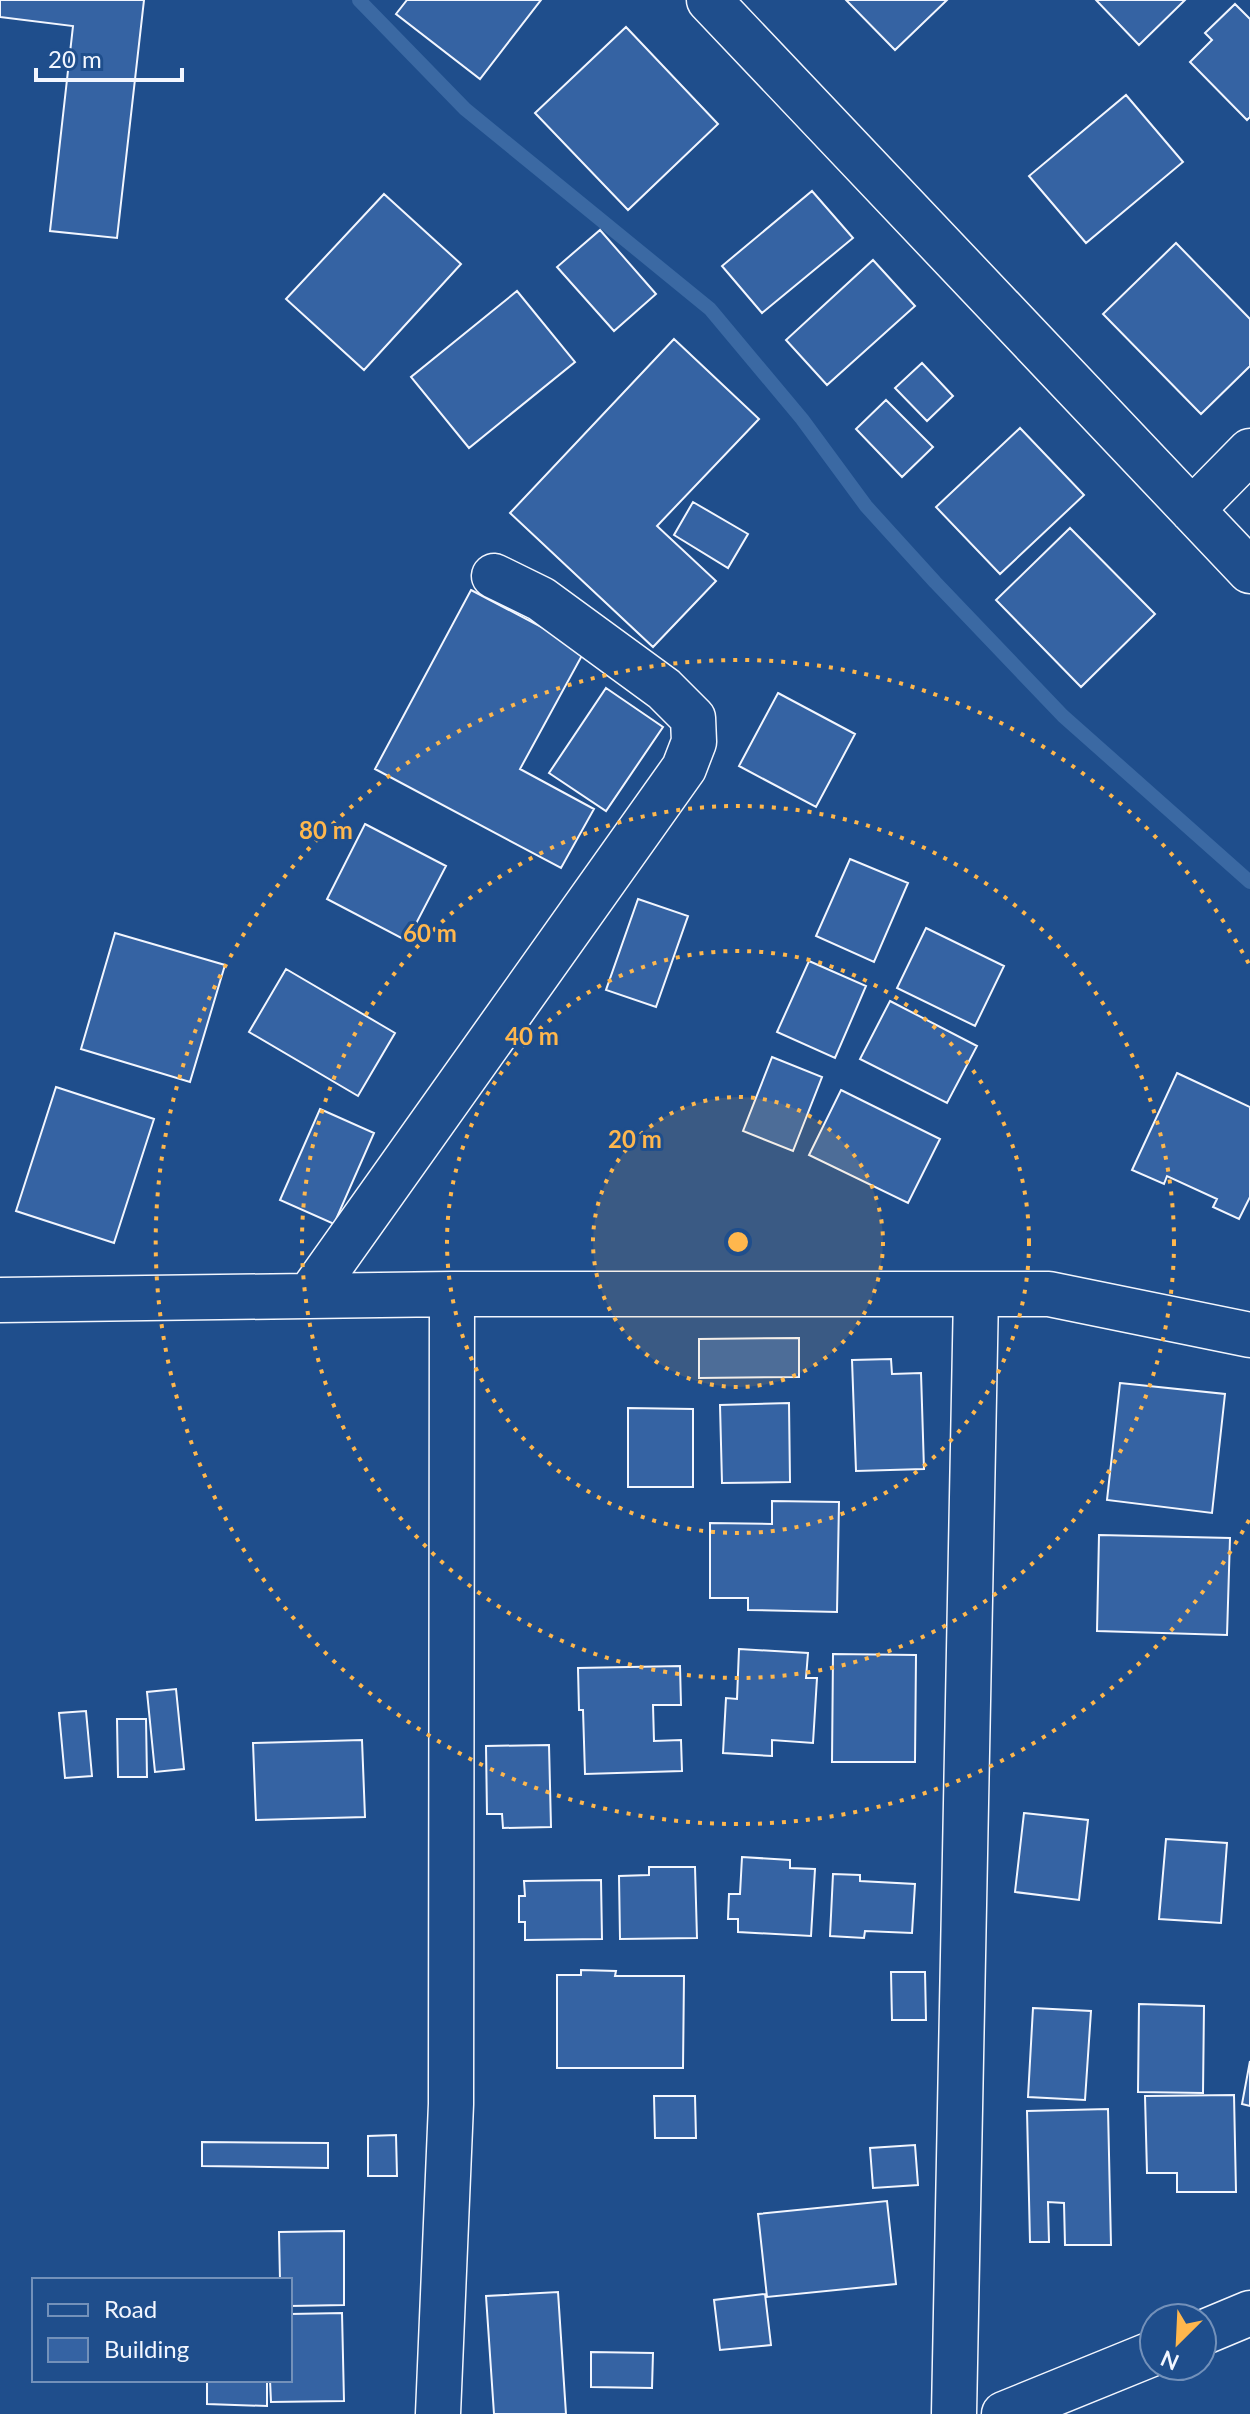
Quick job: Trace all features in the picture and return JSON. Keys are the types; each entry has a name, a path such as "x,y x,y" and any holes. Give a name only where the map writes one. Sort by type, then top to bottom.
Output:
{"street":[{"path":"709,0 1250,571"},
{"path":"1192,510 1250,451"},
{"path":"309,1296 684,768 694,742 693,718 664,689 541,599 494,576"},
{"path":"438,2414 451,2104 452,1294"},
{"path":"0,1300 452,1294 1049,1294 1250,1335"},
{"path":"954,2414 976,1294"},
{"path":"1218,2326 1250,2313"},
{"path":"1019,2411 1138,2360"}],"building":[{"path":"0,0 144,0 117,238 50,231 73,26 0,17"},
{"path":"407,0 541,0 480,79 396,14"},
{"path":"846,0 947,0 895,50"},
{"path":"1096,0 1185,0 1139,45"},
{"path":"1235,4 1250,19 1250,117 1247,120 1190,62 1212,40 1205,33"},
{"path":"626,27 718,124 628,210 535,113"},
{"path":"1126,95 1183,162 1086,243 1029,176"},
{"path":"812,191 853,238 762,313 722,266"},
{"path":"384,194 461,264 364,370 286,299"},
{"path":"600,230 656,294 614,331 557,267"},
{"path":"1176,243 1250,319 1250,366 1201,414 1103,314"},
{"path":"873,260 915,306 827,385 786,340"},
{"path":"517,291 575,362 469,448 411,377"},
{"path":"674,339 759,419 657,526 716,581 653,647 510,513"},
{"path":"922,363 953,396 927,421 895,388"},
{"path":"886,400 933,447 902,477 856,429"},
{"path":"1020,428 1084,495 1000,574 936,507"},
{"path":"693,502 748,534 728,568 674,535"},
{"path":"1070,528 1155,614 1081,687 996,600"},
{"path":"471,590 585,650 520,769 594,809 561,868 375,769"},
{"path":"606,688 663,727 606,811 549,773"},
{"path":"778,693 855,734 816,807 739,766"},
{"path":"365,824 446,866 407,941 327,899"},
{"path":"850,859 908,883 874,962 816,936"},
{"path":"638,899 688,916 656,1007 606,990"},
{"path":"926,928 1004,966 975,1026 897,988"},
{"path":"115,933 225,965 190,1082 81,1049"},
{"path":"809,961 866,986 835,1058 777,1032"},
{"path":"286,969 395,1033 358,1096 249,1032"},
{"path":"890,1001 977,1046 947,1103 860,1059"},
{"path":"772,1057 822,1077 793,1151 743,1131"},
{"path":"1177,1073 1250,1107 1250,1197 1239,1219 1213,1207 1217,1199 1167,1176 1164,1184 1132,1170"},
{"path":"56,1087 154,1119 114,1243 16,1211"},
{"path":"841,1090 940,1139 908,1203 809,1155"},
{"path":"320,1109 374,1133 334,1224 280,1200"},
{"path":"799,1338 799,1377 699,1378 699,1339"},
{"path":"891,1359 892,1374 921,1373 924,1469 856,1471 852,1360"},
{"path":"1120,1383 1225,1394 1212,1513 1107,1500"},
{"path":"789,1403 790,1482 722,1483 720,1405"},
{"path":"628,1408 693,1409 693,1487 628,1487"},
{"path":"772,1501 839,1502 837,1612 748,1610 748,1598 710,1598 710,1523 772,1524"},
{"path":"1099,1535 1230,1538 1227,1635 1097,1631"},
{"path":"739,1649 808,1653 806,1678 817,1678 813,1743 772,1740 772,1756 723,1753 726,1698 737,1699"},
{"path":"833,1654 916,1655 915,1762 832,1762"},
{"path":"680,1666 681,1705 653,1705 654,1741 681,1740 682,1771 585,1774 578,1668"},
{"path":"176,1689 184,1769 155,1772 147,1692"},
{"path":"86,1711 92,1776 65,1778 59,1713"},
{"path":"117,1719 146,1719 147,1777 118,1777"},
{"path":"362,1740 365,1817 256,1820 253,1743"},
{"path":"549,1745 551,1827 503,1828 502,1814 487,1814 486,1746"},
{"path":"1024,1813 1088,1820 1079,1900 1015,1892"},
{"path":"1166,1839 1227,1843 1221,1923 1159,1919"},
{"path":"742,1857 790,1860 790,1868 815,1869 811,1936 738,1932 738,1919 728,1919 729,1894 740,1894"},
{"path":"649,1867 695,1867 697,1938 620,1939 619,1876 649,1875"},
{"path":"833,1874 860,1875 860,1881 915,1884 912,1933 865,1931 864,1938 830,1936"},
{"path":"601,1880 602,1939 525,1940 525,1922 519,1922 519,1896 525,1896 524,1881"},
{"path":"581,1970 616,1971 615,1976 684,1976 683,2068 557,2068 557,1975 581,1975"},
{"path":"891,1972 925,1972 926,2020 892,2020"},
{"path":"1139,2004 1204,2006 1203,2093 1138,2092"},
{"path":"1033,2008 1091,2011 1085,2100 1028,2097"},
{"path":"1250,2061 1250,2106 1242,2104"},
{"path":"1234,2095 1236,2192 1177,2192 1177,2173 1147,2173 1145,2096"},
{"path":"654,2096 695,2096 696,2138 655,2138"},
{"path":"1108,2109 1111,2245 1065,2245 1064,2203 1048,2202 1049,2242 1030,2242 1027,2111"},
{"path":"396,2135 397,2176 368,2176 368,2136"},
{"path":"202,2142 328,2143 328,2168 202,2166"},
{"path":"915,2145 918,2185 873,2188 870,2148"},
{"path":"887,2201 896,2284 767,2297 758,2214"},
{"path":"344,2231 344,2305 292,2306 292,2278 280,2278 279,2232"},
{"path":"558,2292 566,2414 494,2414 486,2296"},
{"path":"765,2294 771,2345 720,2350 714,2300"},
{"path":"342,2313 344,2401 271,2402 270,2382 292,2382 292,2314"},
{"path":"591,2352 653,2353 652,2388 591,2387"},
{"path":"207,2382 267,2382 267,2406 207,2404"}],"waterway":[{"path":"359,0 465,109 710,309 802,419 866,506 935,582 1063,716 1250,882"}]}
